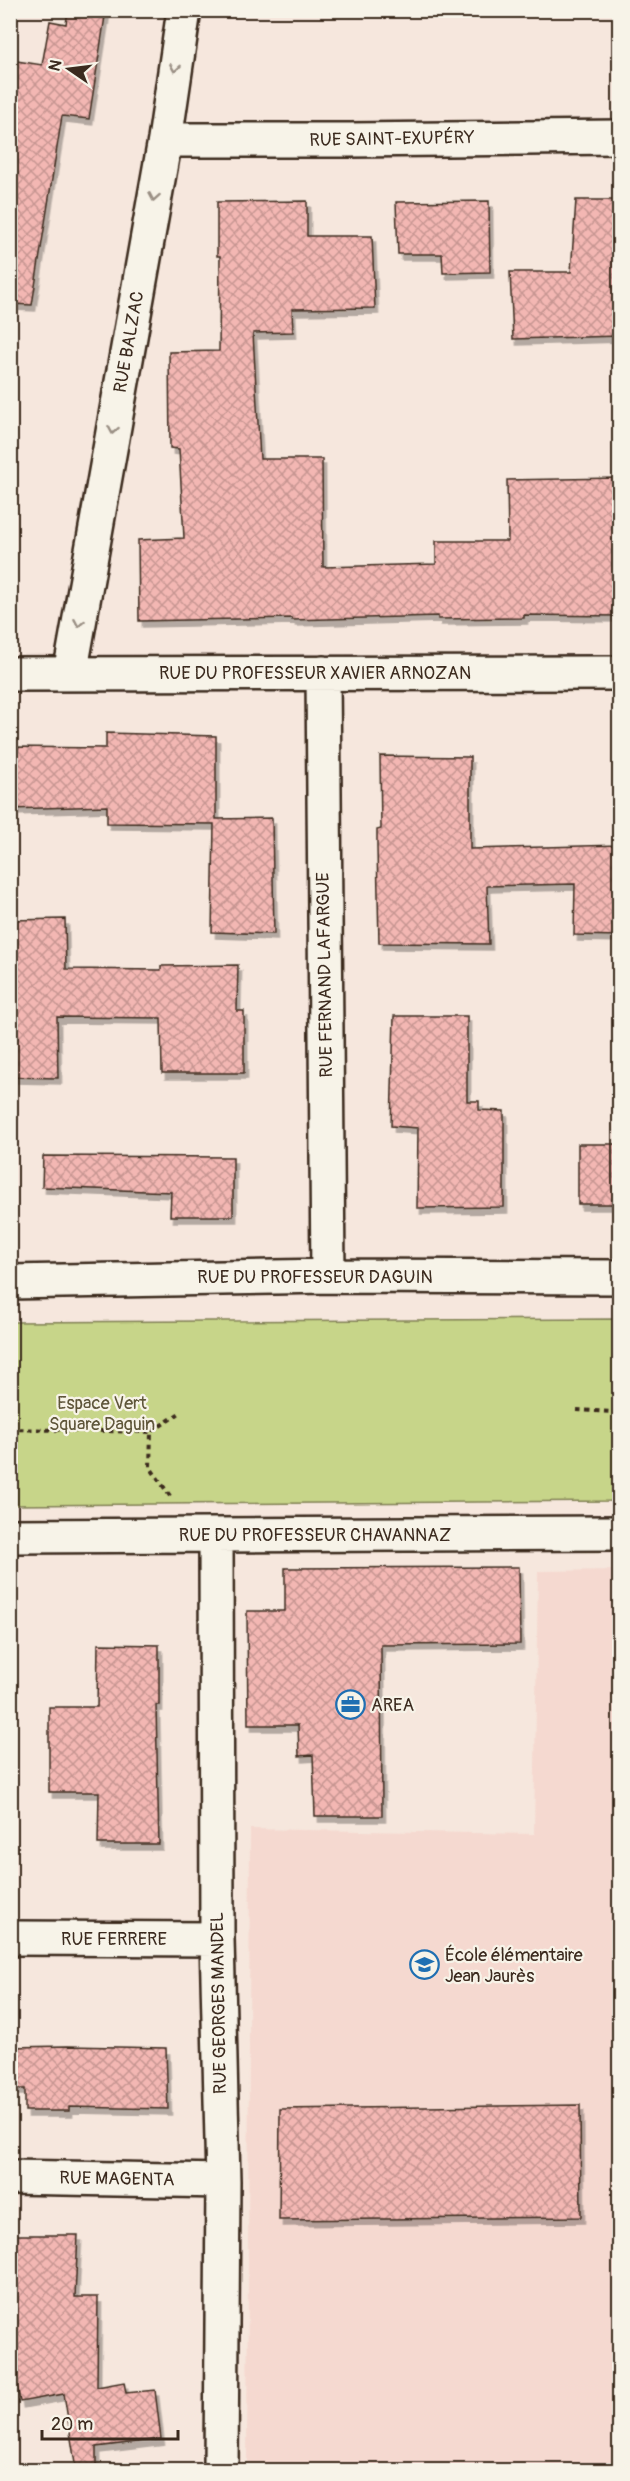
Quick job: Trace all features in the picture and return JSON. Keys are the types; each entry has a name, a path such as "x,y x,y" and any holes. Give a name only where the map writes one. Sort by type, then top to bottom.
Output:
{"street":[{"name":"RUE BALZAC","path":"70,674 165,140 184,10"},
{"name":"RUE SAINT-EXUPÉRY","path":"165,140 620,137"},
{"name":"RUE FERNAND LAFARGUE","path":"322,673 328,1276"},
{"name":"RUE DU PROFESSEUR XAVIER ARNOZAN","path":"10,674 620,673"},
{"name":"RUE DU PROFESSEUR DAGUIN","path":"10,1282 328,1276 620,1278"},
{"name":"RUE DU PROFESSEUR CHAVANNAZ","path":"10,1536 620,1533"},
{"name":"RUE GEORGES MANDEL","path":"216,1536 217,1939 223,2181 221,2470"},
{"name":"RUE FERRERE","path":"10,1938 217,1939"},
{"name":"RUE MAGENTA","path":"10,2177 223,2181"}],"path":[{"path":"577,1410 612,1412 620,1410"},
{"path":"10,1429 151,1432 181,1412"},
{"path":"151,1432 150,1467 178,1509 183,1536"}],"shaded area":[{"name":"École élémentaire Jean Jaurès","path":"619,1570 619,2470 247,2470 250,1829 534,1834 538,1571"}],"green space":[{"name":"Espace Vert Square Daguin","path":"619,1319 619,1501 11,1505 11,1322"}],"building":[{"path":"68,10 106,10 89,119 62,116 32,305 10,304 10,60 42,65 50,21 66,24"},
{"path":"576,200 620,200 620,336 513,339 510,272 571,272"},
{"path":"307,201 307,236 372,236 375,308 292,309 293,332 253,333 260,459 322,459 323,567 436,564 436,541 508,541 507,480 616,478 616,564 620,564 620,616 524,615 524,618 438,619 438,616 139,621 138,540 184,538 179,449 170,448 169,352 219,351 220,256 217,256 217,202"},
{"path":"489,201 490,272 443,273 442,254 398,254 396,202"},
{"path":"106,733 216,736 216,819 272,818 274,934 212,932 214,824 107,823 107,806 10,809 10,747 106,748"},
{"path":"380,756 470,757 470,849 620,845 620,936 574,935 575,884 487,886 489,944 379,943 377,830 381,829"},
{"path":"65,919 66,969 161,970 161,966 238,965 237,1011 244,1011 244,1073 162,1073 161,1018 57,1017 58,1078 10,1077 10,920"},
{"path":"394,1016 467,1016 467,1101 479,1101 479,1110 504,1111 504,1207 417,1208 418,1128 391,1126"},
{"path":"578,1144 620,1144 620,1204 578,1204"},
{"path":"43,1156 233,1157 233,1216 170,1216 171,1192 42,1187"},
{"path":"519,1567 520,1644 381,1645 382,1816 315,1816 313,1755 299,1756 298,1725 248,1725 247,1611 285,1611 285,1568"},
{"path":"98,1644 159,1645 159,1705 156,1705 159,1844 98,1844 99,1792 49,1792 49,1707 97,1707"},
{"path":"10,2047 166,2048 168,2109 69,2107 69,2111 25,2111 25,2089 10,2089"},
{"path":"580,2105 581,2217 279,2220 280,2109"},
{"path":"14,2235 78,2235 75,2297 98,2297 97,2387 124,2382 126,2393 155,2390 161,2439 96,2447 96,2470 76,2470 64,2394 20,2402 17,2386 10,2388 10,2346 14,2346"}],"place":[{"name":"AREA","path":"350,1705"},
{"name":"École élémentaire Jean Jaurès","path":"424,1965"}]}
